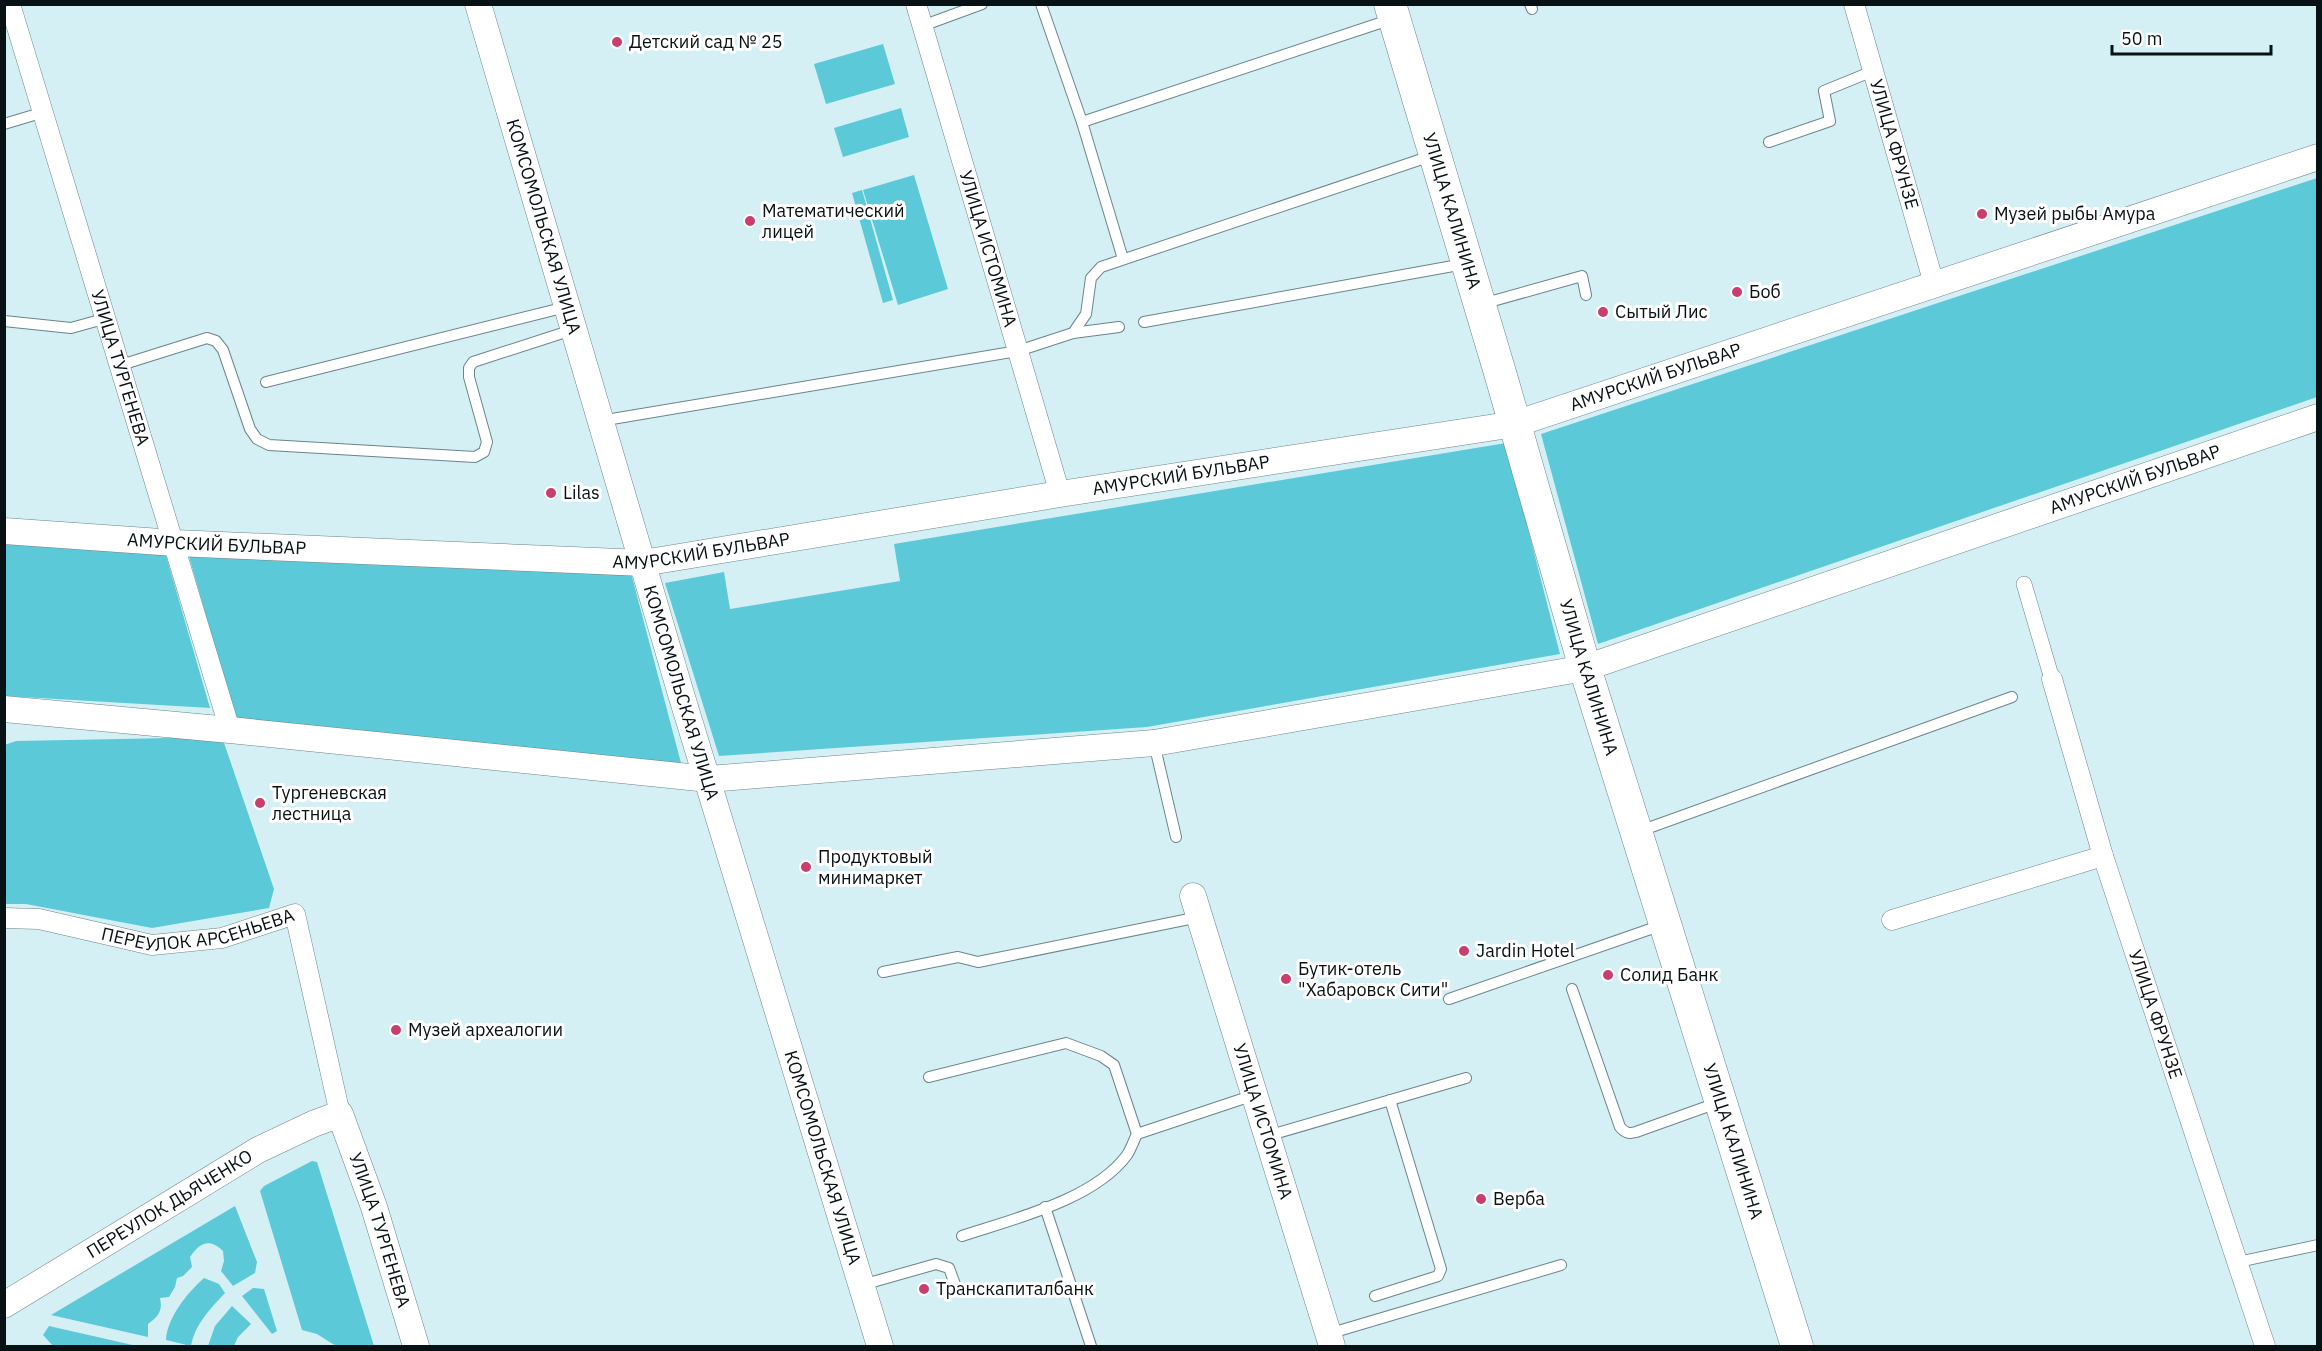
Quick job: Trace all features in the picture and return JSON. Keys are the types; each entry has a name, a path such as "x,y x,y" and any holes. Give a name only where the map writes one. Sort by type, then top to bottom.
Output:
{"main road":[{"name":"УЛИЦА КАЛИНИНА","path":"1392,11 1585,668 1797,1347"}],"street":[{"name":"УЛИЦА ТУРГЕНЕВА","path":"10,4 230,730"},
{"name":"КОМСОМОЛЬСКАЯ УЛИЦА","path":"478,4 569,319 880,1347"},
{"name":"УЛИЦА ИСТОМИНА","path":"916,4 1060,494"},
{"name":"УЛИЦА ФРУНЗЕ","path":"1854,4 1934,284"},
{"name":"АМУРСКИЙ БУЛЬВАР","path":"4,531 175,543 643,563 1060,494 1515,424 2318,157"},
{"name":"АМУРСКИЙ БУЛЬВАР","path":"4,709 709,779 1155,743 1585,668 2318,417"},
{"path":"2024,584 2052,679"},
{"name":"УЛИЦА ФРУНЗЕ","path":"2052,679 2103,856 2265,1347"},
{"path":"1892,920 2103,856"},
{"name":"УЛИЦА ИСТОМИНА","path":"1196,906 1330,1340"},
{"name":"ПЕРЕУЛОК АРСЕНЬЕВА","path":"4,918 39,919 152,945 222,938 295,914 340,1114"},
{"name":"УЛИЦА ТУРГЕНЕВА","path":"340,1114 374,1207 416,1347"},
{"name":"ПЕРЕУЛОК ДЬЯЧЕНКО","path":"4,1305 258,1150 340,1114"}],"lane":[{"path":"922,26 982,4"},
{"path":"1041,4 1082,122 1123,259"},
{"path":"1082,122 1392,11"},
{"path":"1769,142 1830,122 1824,91 1873,71"},
{"path":"4,124 44,112"},
{"path":"1073,333 1086,314 1091,278 1101,267 1434,155"},
{"path":"1144,322 1467,263"},
{"path":"1479,305 1582,276 1586,295"},
{"path":"4,321 71,328 106,318"},
{"path":"121,365 207,338 216,341 223,350 250,429 257,440 269,445 475,457 484,452 487,442 469,377 469,368 473,362 569,319"},
{"path":"266,382 569,319"},
{"path":"600,421 1018,351 1073,333 1119,327"},
{"path":"1636,832 2012,697"},
{"path":"1155,743 1176,837"},
{"path":"883,972 958,957 978,962 1196,906"},
{"path":"1449,999 1665,924"},
{"path":"1572,989 1623,1131 1636,1132 1720,1102"},
{"path":"929,1077 1066,1044 1101,1056 1114,1065 1137,1134"},
{"path":"1267,1136 1466,1078"},
{"path":"962,1236 1072,1197 1100,1180 1126,1155 1137,1134 1254,1095"},
{"path":"1376,1296 1438,1276 1441,1269 1390,1100"},
{"path":"1045,1207 1091,1347"},
{"path":"2238,1262 2318,1245"},
{"path":"861,1285 936,1264 949,1268 957,1290"},
{"path":"1330,1340 1561,1265"}],"shaded area":[{"path":"883,44 895,84 826,104 814,64"},
{"path":"901,108 909,137 843,157 834,128"},
{"path":"914,175 948,289 898,305 863,190"},
{"path":"2317,178 2317,397 1598,644 1541,434"},
{"path":"862,190 893,300 883,303 852,193"},
{"path":"1506,443 1560,654 1147,727 719,756 665,583 724,572 730,609 900,581 894,544"},
{"path":"4,539 165,552 210,708 5,696"},
{"path":"188,553 631,573 681,763 236,720"},
{"path":"222,737 274,889 269,908 152,928 26,904 5,904 4,745 16,741"},
{"path":"312,1161 317,1162 374,1346 336,1346 317,1334 302,1330 260,1191 264,1186"},
{"path":"235,1206 257,1262 255,1273 233,1286 221,1271 224,1261 223,1251 214,1244 201,1245 190,1257 192,1267 183,1276 177,1278 169,1297 160,1298 159,1313 148,1324 148,1337 51,1315"},
{"path":"204,1278 219,1284 225,1293 200,1324 191,1346 166,1340 170,1323 179,1306"},
{"path":"253,1288 264,1289 277,1331 272,1334 242,1296"},
{"path":"232,1306 251,1324 238,1337 234,1346 208,1346 215,1326"},
{"path":"49,1326 137,1346 53,1346 43,1335"}],"place":[{"name":"Детский сад № 25","path":"617,42"},
{"name":"Музей рыбы Амура","path":"1982,214"},
{"name":"Математический лицей","path":"750,221"},
{"name":"Боб","path":"1737,292"},
{"name":"Сытый Лис","path":"1603,312"},
{"name":"Lilas","path":"551,493"},
{"name":"Тургеневская лестница","path":"260,803"},
{"name":"Продуктовый минимаркет","path":"806,867"},
{"name":"Jardin Hotel","path":"1464,951"},
{"name":"Солид Банк","path":"1608,975"},
{"name":"Бутик-отель \"Хабаровск Сити\"","path":"1286,979"},
{"name":"Музей археалогии","path":"396,1030"},
{"name":"Верба","path":"1481,1199"},
{"name":"Транскапиталбанк","path":"924,1289"}]}
